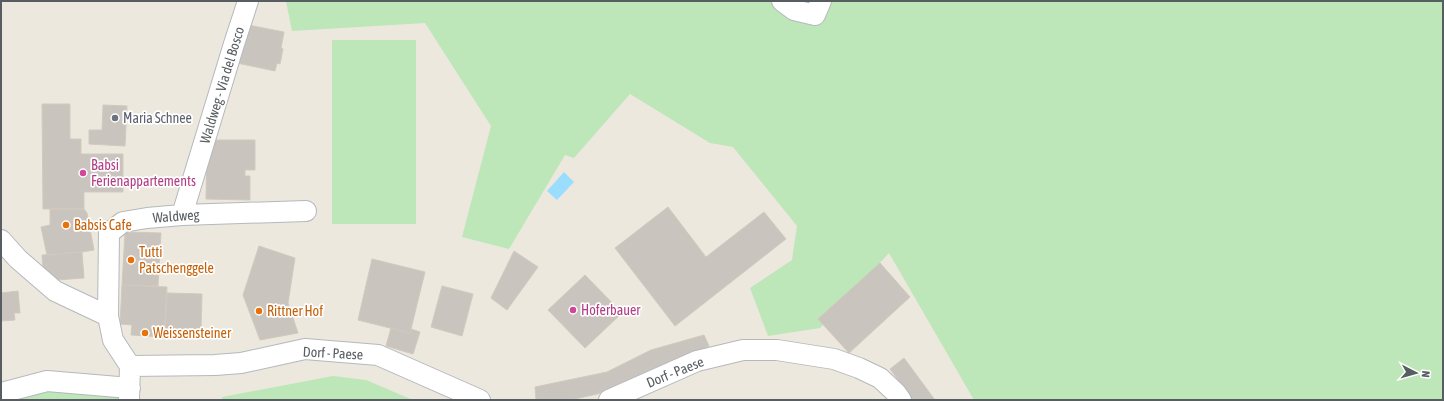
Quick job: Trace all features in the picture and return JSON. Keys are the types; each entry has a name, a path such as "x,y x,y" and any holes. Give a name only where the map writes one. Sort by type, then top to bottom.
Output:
{"street":[{"name":"Waldweg - Via del Bosco","path":"182,215 248,1"},
{"path":"782,1 794,10 815,15 821,1"},
{"name":"Waldweg","path":"108,316 110,233 123,222 182,215 306,211"},
{"path":"1,240 18,259 55,291 108,316 113,340 130,366 129,394 47,381 1,393"},
{"name":"Dorf - Paese","path":"130,366 215,365 241,363 305,349 378,355 480,400"},
{"name":"Dorf - Paese","path":"609,400 697,361 743,350 777,350 834,359 859,368 880,378 896,393 900,400"}],"green space":[{"path":"286,1 1443,1 1443,400 974,400 889,253 820,328 768,336 750,288 792,260 797,226 733,147 710,143 630,94 574,158 565,155 509,249 462,237 491,126 425,23 292,31"},
{"path":"332,40 416,40 416,224 332,224"},
{"path":"333,376 366,380 413,400 222,400 222,397"},
{"path":"47,386 123,391 122,400 1,400"}],"water":[{"path":"564,172 574,182 557,200 547,191"}],"building":[{"path":"248,25 284,32 280,64 277,63 275,71 237,63"},
{"name":"Babsi Ferienappartements","path":"42,104 70,104 70,139 81,139 81,154 123,154 123,192 84,192 84,209 43,209"},
{"name":"Maria Schnee","path":"103,105 127,106 125,146 89,144 89,130 102,130"},
{"path":"210,140 255,140 255,170 245,170 245,176 250,176 250,200 206,199 207,149"},
{"path":"668,207 706,257 764,212 786,239 675,326 615,248"},
{"path":"50,209 84,209 87,213 94,250 47,255 41,227 50,225"},
{"path":"125,232 161,233 158,286 122,285"},
{"path":"259,246 295,258 288,303 298,333 260,340 243,295"},
{"path":"514,251 538,267 507,310 491,298"},
{"path":"82,252 84,278 44,281 42,255"},
{"path":"372,259 425,272 410,333 358,320"},
{"path":"880,263 910,297 849,353 818,319"},
{"path":"585,275 622,313 585,348 548,310"},
{"path":"122,285 167,287 164,337 131,335 132,325 120,324"},
{"path":"442,286 473,294 462,336 431,327"},
{"path":"18,291 20,313 14,313 15,320 1,321 1,293"},
{"path":"167,293 202,294 201,331 165,330"},
{"path":"391,328 410,333 411,329 420,332 413,354 386,346"},
{"path":"704,335 709,346 620,389 570,400 536,400 535,387 607,372 651,350"},
{"path":"904,358 935,400 913,400 890,369"}],"place":[{"name":"Maria Schnee","path":"115,118"},
{"name":"Babsi Ferienappartements","path":"83,173"},
{"name":"Babsis Cafe","path":"66,225"},
{"name":"Tutti Patschenggele","path":"131,260"},
{"name":"Hoferbauer","path":"573,310"},
{"name":"Rittner Hof","path":"259,311"},
{"name":"Weissensteiner","path":"145,333"}]}
